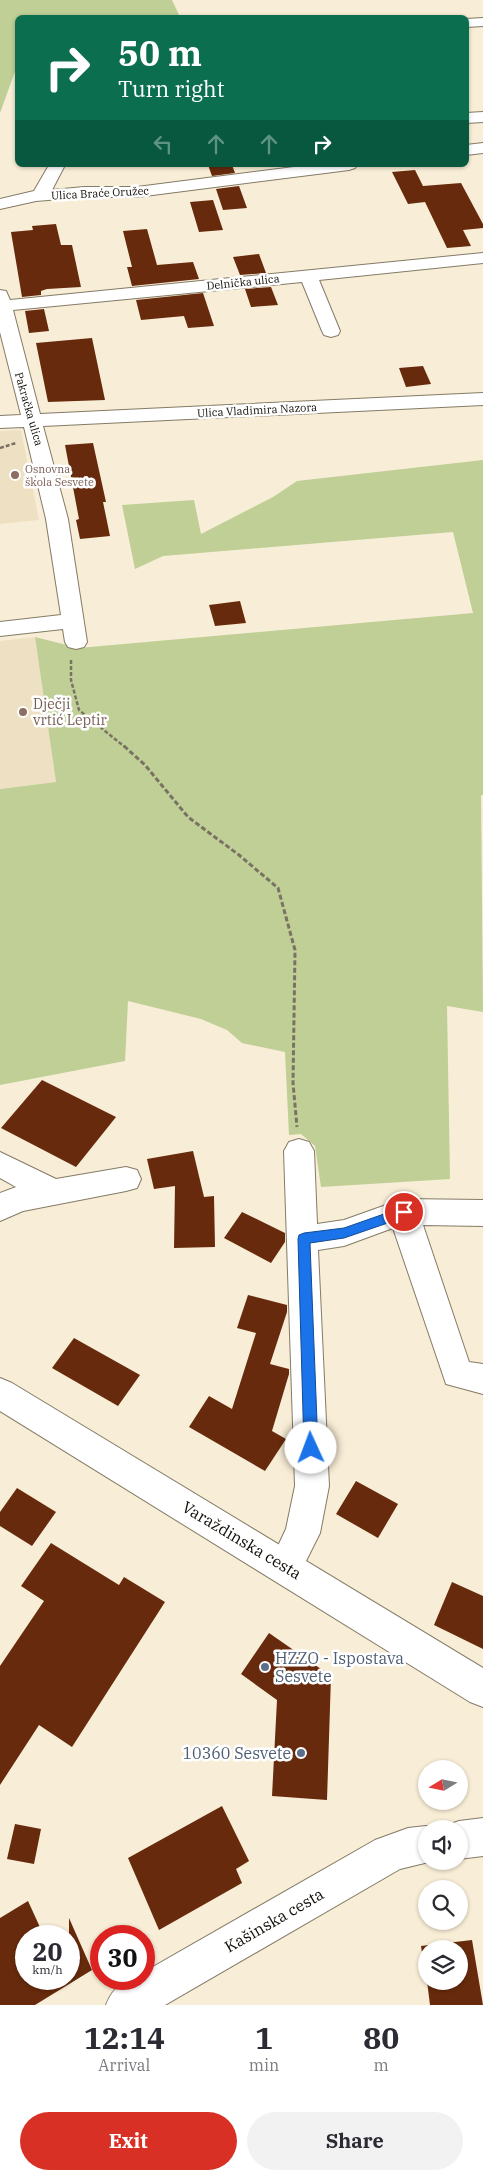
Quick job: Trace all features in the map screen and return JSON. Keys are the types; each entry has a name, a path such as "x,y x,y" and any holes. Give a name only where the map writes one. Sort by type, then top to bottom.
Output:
{"street":[{"path":"469,23 483,22"},
{"path":"469,118 483,117"},
{"path":"469,150 483,148"},
{"path":"40,196 56,167"},
{"path":"201,183 204,167"},
{"name":"Ulica Braće Oružec","path":"0,204 40,196 84,192 137,192 332,167"},
{"name":"Delnička ulica","path":"2,301 483,258"},
{"path":"308,275 331,331"},
{"name":"Pakračka ulica","path":"2,301 8,363 32,421 57,519 74,631"},
{"name":"Ulica Vladimira Nazora","path":"0,422 483,399"},
{"path":"0,629 74,631"},
{"path":"285,1567 303,1533 312,1486 304,1239 299,1151"},
{"path":"0,1164 53,1192"},
{"path":"0,1208 17,1199 126,1179"},
{"path":"304,1239 344,1233 404,1212 483,1213"},
{"path":"404,1212 457,1374 483,1379"},
{"name":"Varaždinska cesta","path":"0,1393 483,1689"},
{"path":"468,1839 483,1837"},
{"name":"Kašinska cesta","path":"126,2005 390,1854 418,1846"}],"path":[{"path":"74,631 71,646 71,680 79,710 115,738 145,766 188,817 239,855 278,888 295,950 294,1082 299,1151"}],"shaded area":[{"name":"Osnovna škola Sesvete","path":"21,430 39,520 0,524 0,431"},
{"name":"Dječji vrtić Leptir","path":"35,637 56,782 0,789 0,641"}],"green space":[{"path":"0,0 172,0 179,15 15,15 15,72 0,113"},
{"path":"483,460 483,795 481,795 483,1012 447,1006 450,1179 321,1187 315,1146 301,1134 289,1135 285,1052 242,1043 227,1030 201,1019 128,1001 125,1061 0,1085 0,789 56,782 35,637 79,648 473,613 453,532 163,556 135,569 122,505 194,500 201,534 273,497 297,481"}],"building":[{"path":"209,167 233,167 235,173 212,176"},
{"path":"415,170 423,186 461,183 483,224 483,228 463,230 471,246 447,248 425,202 408,204 392,172"},
{"path":"239,186 247,208 223,210 216,189"},
{"path":"213,200 223,230 199,232 190,202"},
{"path":"56,224 61,245 72,245 81,287 47,289 41,291 41,295 22,297 11,232 33,230 32,226"},
{"path":"147,229 157,265 193,262 199,279 132,286 127,267 132,267 123,231"},
{"path":"259,254 266,273 240,275 233,257"},
{"path":"271,287 278,305 251,307 245,289"},
{"path":"203,293 214,326 188,328 184,316 141,320 136,300"},
{"path":"44,309 49,331 29,333 25,311"},
{"path":"92,338 105,400 48,402 36,343"},
{"path":"423,366 431,384 406,387 399,368"},
{"path":"93,443 106,502 103,502 110,536 80,539 76,520 79,519 65,445"},
{"path":"240,601 246,623 215,626 209,605"},
{"path":"42,1080 116,1117 76,1167 1,1128"},
{"path":"193,1151 204,1197 214,1196 215,1247 174,1248 175,1186 154,1189 147,1159"},
{"path":"242,1212 285,1233 285,1242 271,1263 224,1238"},
{"path":"248,1295 287,1305 287,1312 270,1364 289,1369 272,1431 286,1439 265,1471 189,1427 209,1396 232,1409 256,1333 237,1328"},
{"path":"74,1338 140,1375 118,1406 52,1368"},
{"path":"356,1481 398,1504 378,1538 336,1514"},
{"path":"17,1488 56,1512 32,1546 0,1526 0,1512"},
{"path":"51,1543 119,1585 124,1577 165,1602 72,1747 39,1725 0,1785 0,1666 44,1601 21,1586"},
{"path":"452,1582 483,1596 483,1649 434,1625"},
{"path":"269,1633 331,1676 327,1800 272,1796 277,1700 241,1674"},
{"path":"222,1806 249,1861 236,1869 242,1883 159,1930 128,1858"},
{"path":"15,1824 41,1829 34,1864 7,1859"},
{"path":"28,1901 39,1925 15,1925 15,1990 59,1990 35,2005 0,2005 0,1918"},
{"path":"468,1940 472,1940 483,2005 430,2005 428,1990 468,1990"},
{"path":"80,1943 90,1965 90,1971 80,1977"}],"place":[{"name":"Osnovna škola Sesvete","path":"15,475"},
{"name":"Dječji vrtić Leptir","path":"23,712"},
{"name":"HZZO - Ispostava Sesvete","path":"265,1667"},
{"name":"10360 Sesvete","path":"301,1753"}],"route":[{"path":"311,1448 304,1239 344,1233 404,1212"}]}
